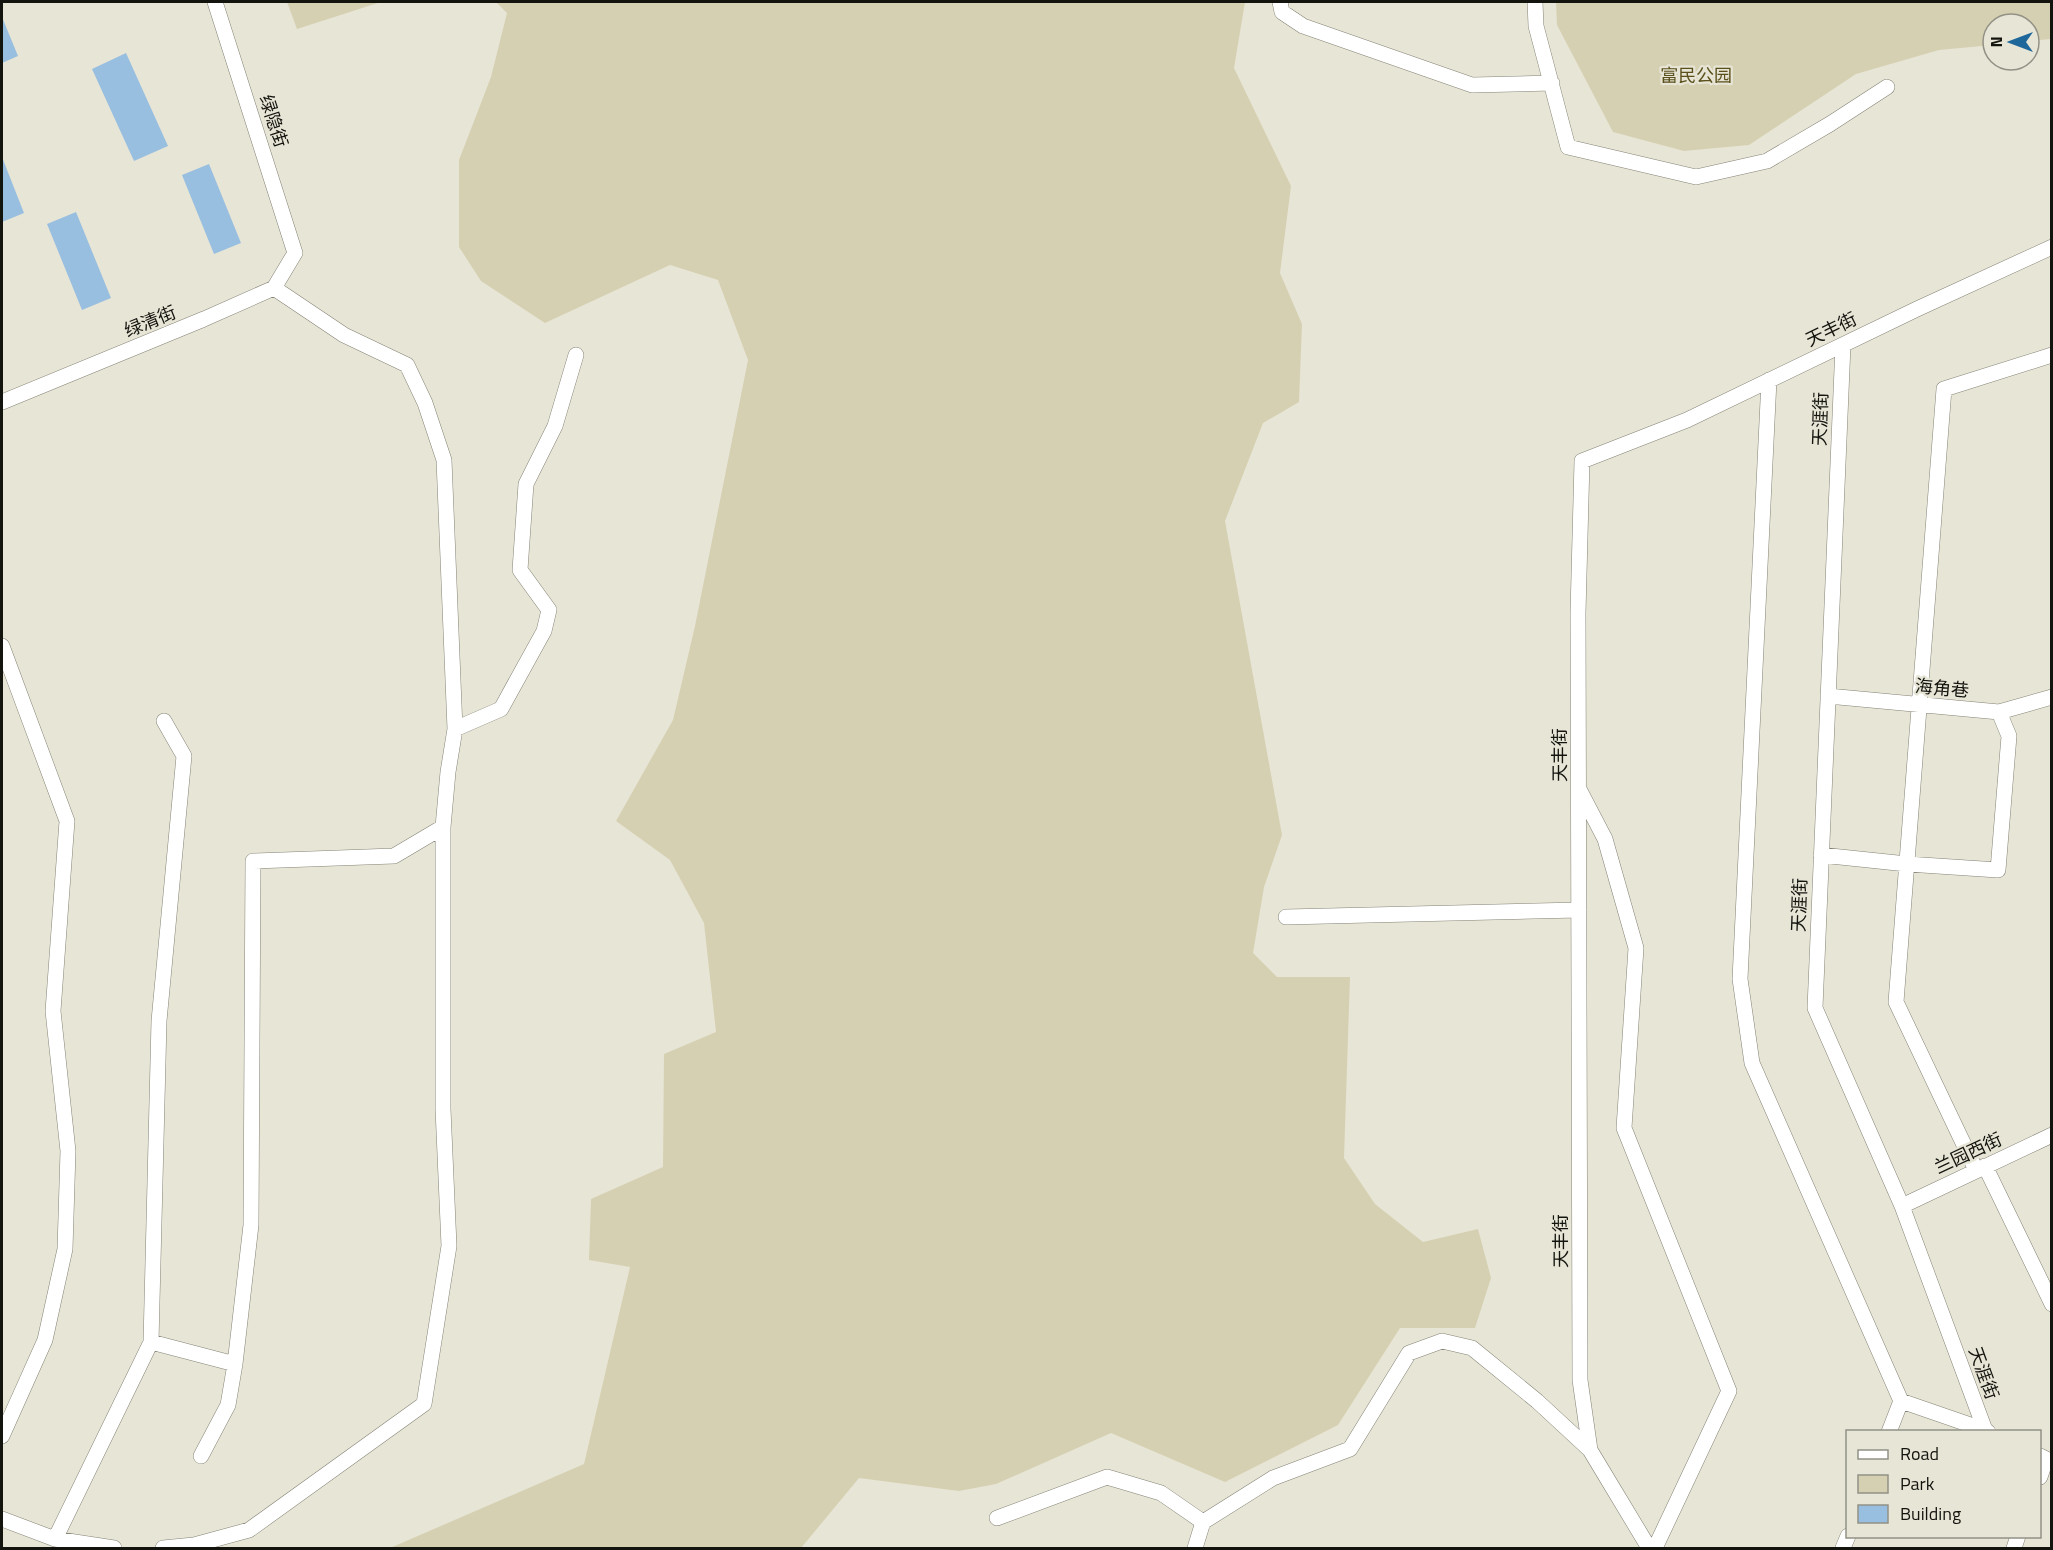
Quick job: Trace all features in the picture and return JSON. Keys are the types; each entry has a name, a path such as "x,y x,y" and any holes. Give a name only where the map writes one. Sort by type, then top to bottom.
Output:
{"street":[{"name":"绿隐街","path":"215,2 295,253 274,288"},
{"path":"1280,2 1282,12 1303,26 1472,85 1552,83"},
{"path":"1535,2 1536,26 1568,147 1696,177 1767,161 1887,87"},
{"name":"天丰街","path":"1649,1548 1590,1450 1580,1380 1578,613 1582,461 1687,420 2052,247"},
{"path":"163,1548 194,1545 249,1530 424,1404 449,1246 442,1109 443,827 455,729 444,460 425,403 407,364 344,334 274,288"},
{"name":"绿清街","path":"2,402 204,320 274,288"},
{"name":"天涯街","path":"1843,345 1815,1008 1902,1206 1986,1430"},
{"path":"455,729 501,709 544,631 549,610 520,570 526,484 555,426 576,355"},
{"path":"2052,355 1944,389 1896,1002 2052,1304"},
{"path":"1769,380 1740,979 1752,1063 1900,1401 1888,1430"},
{"path":"2,646 67,821 53,1011 68,1152 65,1249 45,1340 2,1436"},
{"name":"海角巷","path":"1828,696 1999,712 2052,697"},
{"path":"1821,855 1998,870 2009,736 1999,712"},
{"path":"55,1539 151,1342 159,1021 184,756 164,721"},
{"path":"1578,788 1605,839 1636,948 1624,1128 1729,1391 1655,1548"},
{"path":"201,1456 228,1405 251,1225 253,861 394,856 443,827"},
{"path":"1286,917 1579,910"},
{"name":"兰园西街","path":"1902,1206 2052,1135"},
{"path":"1195,1548 1203,1522 1273,1478 1350,1449 1409,1353 1442,1341 1472,1348 1537,1401 1590,1450"},
{"path":"151,1342 235,1364"},
{"path":"1900,1401 1983,1430"},
{"path":"2041,1474 2046,1459"},
{"path":"997,1518 1107,1477 1161,1493 1203,1522"},
{"path":"2,1519 55,1539 114,1548"}],"green space":[{"path":"287,2 381,2 297,29"},
{"path":"496,2 1245,2 1234,68 1291,186 1280,273 1302,324 1299,402 1263,423 1225,521 1282,835 1264,887 1253,953 1277,977 1350,977 1344,1158 1375,1204 1423,1242 1478,1229 1491,1278 1475,1328 1400,1328 1338,1425 1225,1482 1111,1433 996,1484 959,1491 859,1478 801,1548 390,1548 584,1464 630,1267 589,1260 591,1199 663,1167 664,1054 716,1032 704,923 670,860 616,821 673,720 695,626 748,360 718,280 670,265 545,323 481,281 459,247 459,160 491,77 507,13"},
{"name":"富民公园","path":"1556,2 2051,2 2051,39 2041,40 2041,12 1981,12 1981,46 1939,50 1856,74 1749,145 1684,151 1613,132 1557,25"}],"building":[{"path":"2,17 18,56 2,63"},
{"path":"126,53 168,146 134,161 92,69"},
{"path":"2,157 24,213 2,222"},
{"path":"209,164 241,243 214,254 182,175"},
{"path":"76,212 111,298 82,310 47,224"}]}
